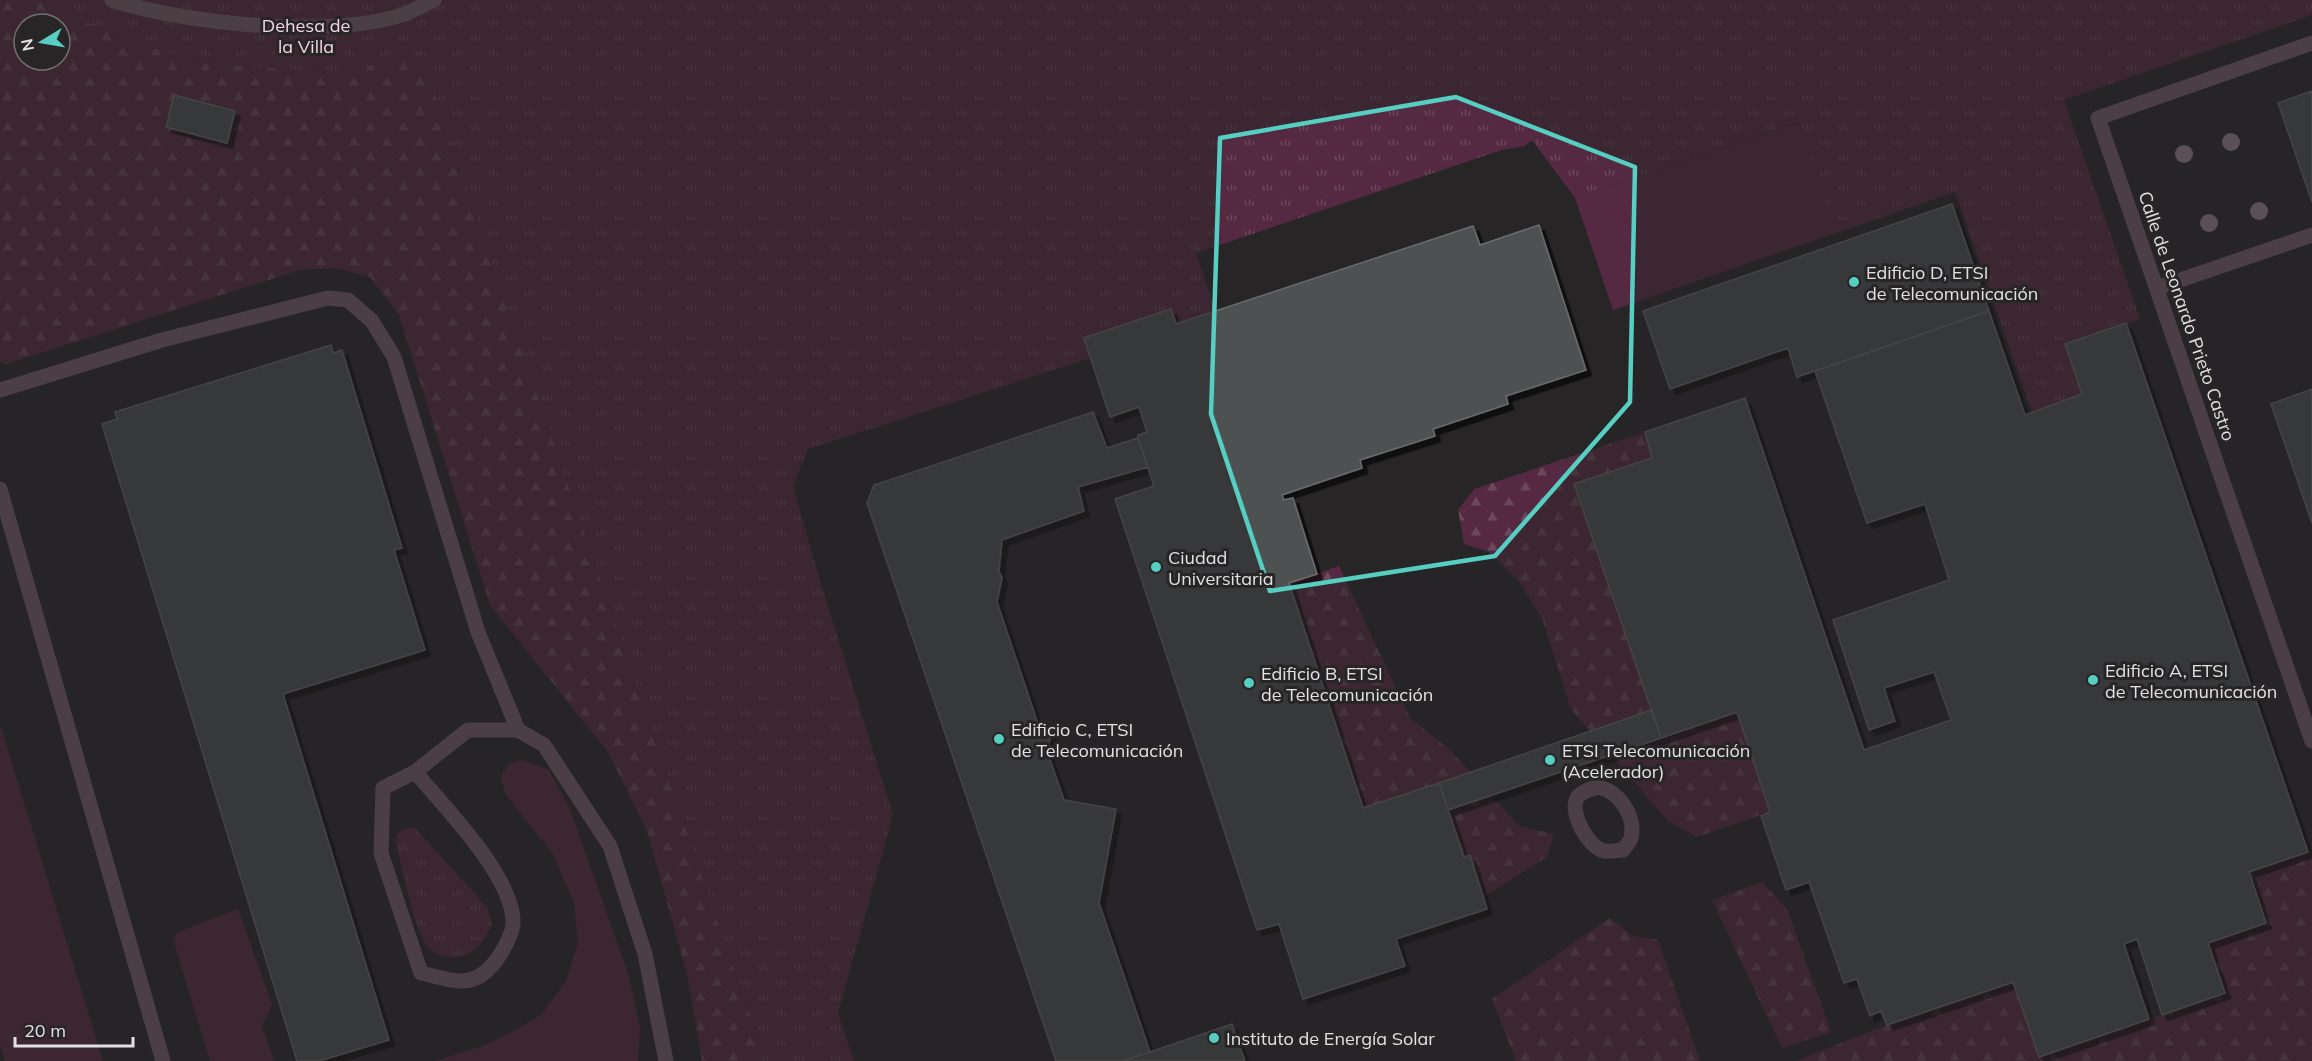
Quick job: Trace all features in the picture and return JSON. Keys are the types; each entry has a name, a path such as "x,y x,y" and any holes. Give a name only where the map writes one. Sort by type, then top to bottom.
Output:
{"street":[{"path":"112,0 143,10 218,20 300,26 355,23 395,16 434,0"},
{"name":"Calle de Leonardo Prieto Castro","path":"2312,43 2098,118 2312,741"},
{"path":"2157,288 2312,235"},
{"path":"0,390 162,340 328,298 348,300 372,321 394,357 478,632 518,730"},
{"path":"0,489 163,1061"},
{"path":"415,772 494,867 507,898 513,925 501,953 486,975 462,983 421,973 381,853 383,788 415,772 468,730 518,730 544,745 610,846 645,954 666,1061"},
{"path":"1598,787 1608,789 1621,800 1629,815 1631,838 1623,850 1603,851 1592,843 1584,831 1575,809 1577,798 1586,790 1598,787"}],"highlighted area":[{"path":"1456,97 1635,167 1630,402 1495,556 1270,591 1211,414 1220,138"}],"green space":[{"path":"0,0 44,0 60,12 12,12 12,72 72,72 72,17 190,62 323,72 365,67 420,52 765,1061 702,1061 687,974 647,831 608,752 490,605 399,315 370,277 336,268 300,270 6,364 0,362"},
{"name":"Dehesa de la Villa","path":"44,0 2312,0 2312,15 2064,100 2140,319 2126,323 2082,394 2032,412 1955,192 1836,233 1797,122 1575,198 1532,140 1525,146 1502,150 1196,253 1215,310 1176,324 1171,309 1085,338 1091,358 808,449 793,486 893,815 838,1013 854,1061 765,1061 420,53 365,67 323,72 190,62 72,17 72,12 57,11"},
{"path":"1798,122 1836,233 1613,310 1575,198"},
{"path":"1645,432 1652,458 1574,484 1737,712 1770,812 1696,837 1667,820 1571,709 1542,618 1517,579 1489,552 1464,544 1458,510 1474,489"},
{"path":"1339,566 1410,718 1451,751 1519,826 1554,834 1547,857 1484,897 1470,856 1464,857 1439,783 1363,808 1289,583"},
{"path":"0,724 103,1061 5,1061 0,1045"},
{"path":"522,760 549,770 570,809 629,976 640,1028 638,1061 434,1061 480,1047 542,1014 566,981 578,943 574,903 553,854 505,794 501,776 509,764"},
{"path":"406,828 415,828 487,907 492,924 483,941 470,953 452,958 442,956 425,943 411,905 396,844 397,834"},
{"path":"2312,851 2312,1061 1795,1061 1887,1025 2013,982 2039,1056 2162,1015 2208,943 2266,922 2249,872"},
{"path":"1762,882 1788,911 1831,1032 1782,1048 1712,900"},
{"path":"238,909 272,1004 262,1026 274,1061 210,1061 174,943 176,933"},
{"path":"1610,918 1633,936 1658,940 1700,1061 1516,1061 1492,999"}],"building":[{"path":"2312,91 2312,202 2278,103"},
{"path":"174,95 235,111 227,143 166,127"},
{"name":"Edificio D, ETSI de Telecomunicación","path":"1952,204 1989,311 1797,377 1788,348 1670,389 1643,311"},
{"name":"Edificio B, ETSI de Telecomunicación","path":"1539,225 1586,370 1506,396 1508,404 1433,429 1435,436 1360,460 1362,468 1282,495 1284,500 1293,498 1317,574 1289,583 1363,808 1439,783 1464,857 1470,855 1487,909 1396,939 1405,966 1303,999 1279,924 1257,930 1115,499 1154,486 1138,438 1138,435 1147,432 1139,407 1110,417 1084,338 1171,309 1176,324 1473,226 1480,245"},
{"name":"Edificio A, ETSI de Telecomunicación","path":"1989,311 2025,415 2082,394 2065,344 2126,323 2308,852 2249,872 2266,923 2208,943 2225,993 2162,1015 2137,939 2124,944 2149,1019 2039,1057 2013,982 1887,1025 1881,1011 1870,1016 1857,979 1844,983 1809,882 1786,890 1761,816 1770,812 1737,712 1661,738 1574,484 1652,458 1645,432 1745,398 1864,750 1951,720 1934,672 1884,688 1895,721 1869,730 1833,620 1949,580 1925,504 1867,523 1815,371"},
{"path":"331,345 333,353 342,350 402,548 394,550 425,650 283,694 389,1040 319,1061 297,1061 102,424 117,419 115,412"},
{"path":"2312,389 2312,523 2271,404"},
{"name":"Edificio C, ETSI de Telecomunicación","path":"1093,412 1107,448 1138,438 1148,467 1078,487 1084,511 1002,540 999,571 1002,578 997,602 1038,724 1053,728 1047,751 1064,800 1116,809 1099,903 1150,1052 1123,1061 1056,1061 867,503 874,485"},
{"name":"ETSI Telecomunicación (Acelerador)","path":"1652,710 1661,738 1448,810 1439,783"},
{"name":"Instituto de Energía Solar","path":"1232,1024 1245,1061 1123,1061 1150,1052"}],"place":[{"name":"Edificio D, ETSI de Telecomunicación","path":"1854,282"},
{"name":"Ciudad Universitaria","path":"1156,567"},
{"name":"Edificio A, ETSI de Telecomunicación","path":"2093,680"},
{"name":"Edificio B, ETSI de Telecomunicación","path":"1249,683"},
{"name":"Edificio C, ETSI de Telecomunicación","path":"999,739"},
{"name":"ETSI Telecomunicación (Acelerador)","path":"1550,760"},
{"name":"Instituto de Energía Solar","path":"1214,1038"}]}
